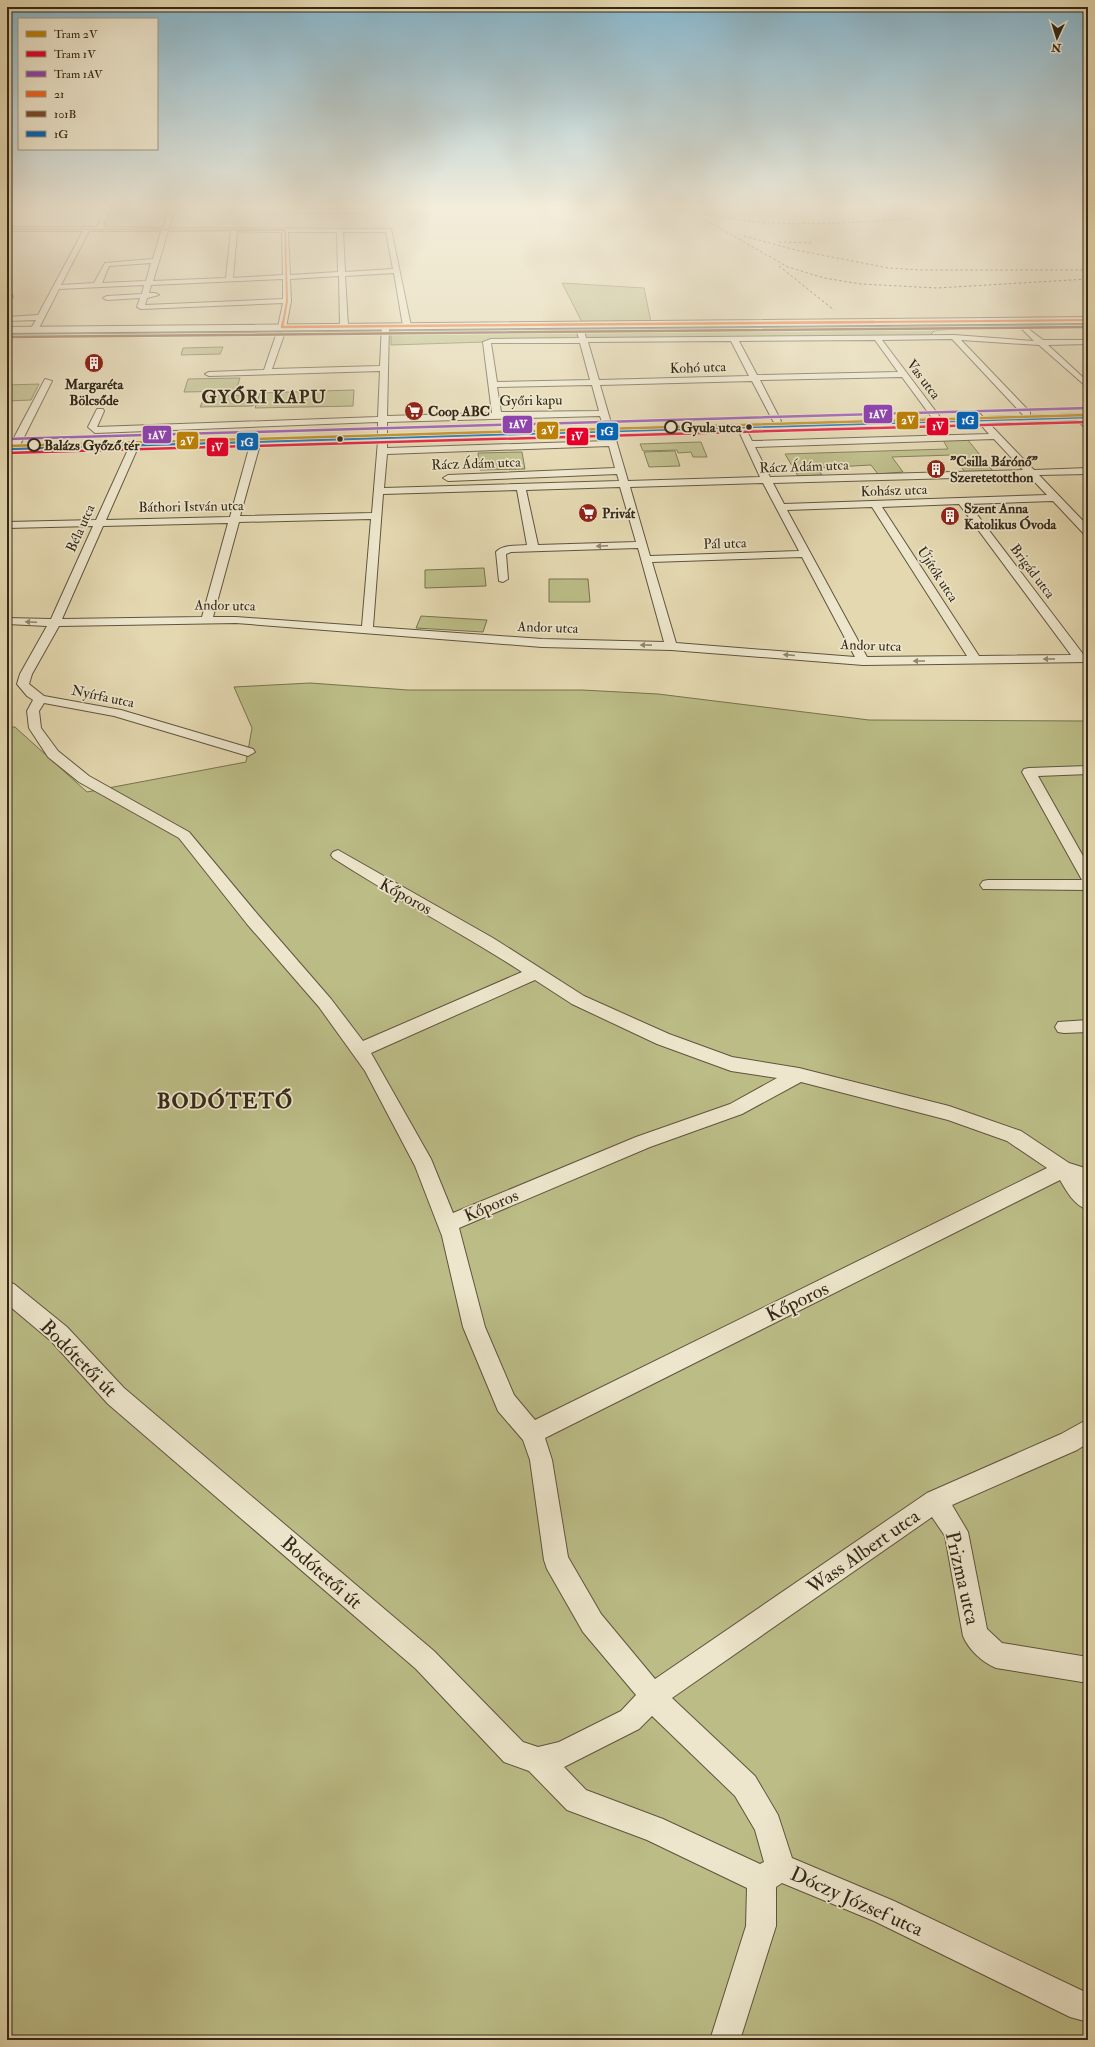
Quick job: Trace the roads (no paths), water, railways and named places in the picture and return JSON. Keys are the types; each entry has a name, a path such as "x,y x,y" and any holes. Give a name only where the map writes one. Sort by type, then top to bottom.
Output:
{"street":[{"path":"34,330 49,303"},
{"path":"142,303 141,307 250,303"},
{"path":"267,372 281,331 287,303"},
{"path":"344,303 344,326"},
{"path":"402,303 407,326"},
{"path":"7,319 41,317"},
{"path":"7,330 281,331 344,326 385,330 407,326 1088,320"},
{"path":"1026,329 1088,386"},
{"path":"367,630 376,516 383,484 382,420 385,330"},
{"path":"497,415 487,342 498,340 582,336 734,339 954,337 1042,343 1088,342"},
{"path":"582,336 597,382 641,545 671,646"},
{"path":"954,337 1027,414"},
{"name":"Vas utca","path":"877,338 936,417"},
{"path":"734,339 777,421"},
{"path":"209,374 383,368"},
{"name":"Kohó utca","path":"493,385 904,374"},
{"path":"11,446 48,381"},
{"name":"Győri kapu","path":"100,411 92,427 95,430 497,415 605,413"},
{"name":"Győri kapu","path":"11,446 609,428 777,421 936,417 978,418 1027,414 1085,416"},
{"path":"1085,416 1088,426"},
{"name":"Győri kapu","path":"609,428 741,427 978,418 1085,416"},
{"path":"978,418 1088,532"},
{"path":"741,427 767,481 863,661"},
{"name":"Győri kapu","path":"11,446 134,445 383,435"},
{"path":"749,444 996,436"},
{"path":"207,619 233,519 256,441"},
{"path":"382,451 606,444"},
{"name":"Béla utca","path":"55,623 134,445"},
{"name":"Rácz Ádám utca","path":"436,478 622,471"},
{"name":"Rácz Ádám utca","path":"383,484 521,487 1032,474 1088,471"},
{"name":"Rácz Ádám utca","path":"521,487 533,548"},
{"name":"Kohász utca","path":"782,507 1055,498"},
{"name":"Brigád utca","path":"962,501 1084,658"},
{"name":"Újítók utca","path":"875,504 976,660"},
{"name":"Báthori István utca","path":"7,525 376,516"},
{"path":"503,579 501,552 510,549 641,545"},
{"name":"Pál utca","path":"646,560 806,554"},
{"name":"Andor utca","path":"7,621 55,623 207,619 292,623 542,643 671,646 863,661 1084,658"},
{"name":"Nyírfa utca","path":"55,623 26,674 23,684 30,693 40,699 116,713 248,752"},
{"path":"40,699 33,711 35,728 53,754 84,779 184,835 198,850 253,920 325,1003 371,1066 424,1165 448,1224 474,1327 506,1403 532,1433"},
{"path":"1088,770 1029,772 1088,878"},
{"name":"Kőporos","path":"338,855 374,878 487,942 578,1000 662,1039 731,1064 799,1075 949,1113 1014,1136 1063,1170 1079,1193 1088,1202"},
{"path":"988,885 1088,885"},
{"path":"360,1050 536,973"},
{"path":"1064,1028 1088,1026"},
{"name":"Kőporos","path":"448,1224 643,1142 736,1109 799,1075"},
{"path":"1063,1170 1088,1177"},
{"name":"Kőporos","path":"532,1433 1063,1170"},
{"name":"Bodótetői út","path":"7,1291 59,1334 116,1396 425,1660 514,1752 538,1761"},
{"name":"Wass Albert utca","path":"652,1697 935,1501 1069,1442 1088,1430"},
{"name":"Dóczy József utca","path":"532,1433 541,1460 556,1560 592,1623 640,1679 652,1697 745,1786 768,1825 771,1874 884,1912 1081,2006 1088,2007"},
{"name":"Prizma utca","path":"935,1501 956,1532 976,1636 996,1655 1088,1670"},
{"path":"652,1697 630,1720 563,1754 538,1761 577,1800 771,1874 761,1926 725,2040"}],"waterway":[{"path":"7,334 1088,325"}],"railway":[{"path":"825,303 834,310"}],"tram line":[{"name":"1AV","path":"7,439 1088,408"},
{"name":"2V","path":"7,446 1088,415"},
{"name":"1V","path":"7,453 1088,422"}],"place":[{"name":"Margaréta Bölcsőde","path":"94,363"},
{"name":"Coop ABC","path":"414,411"},
{"name":"Gyula utca","path":"671,427"},
{"name":"Balázs Győző tér","path":"34,445"},
{"name":"\"Csilla Bárónő\" Szeretetotthon","path":"936,469"},
{"name":"Privát","path":"588,513"},
{"name":"Szent Anna Katolikus Óvoda","path":"950,516"}],"district":[{"name":"GYŐRI KAPU","path":"264,397"},
{"name":"BODÓTETŐ","path":"225,1101"}]}
